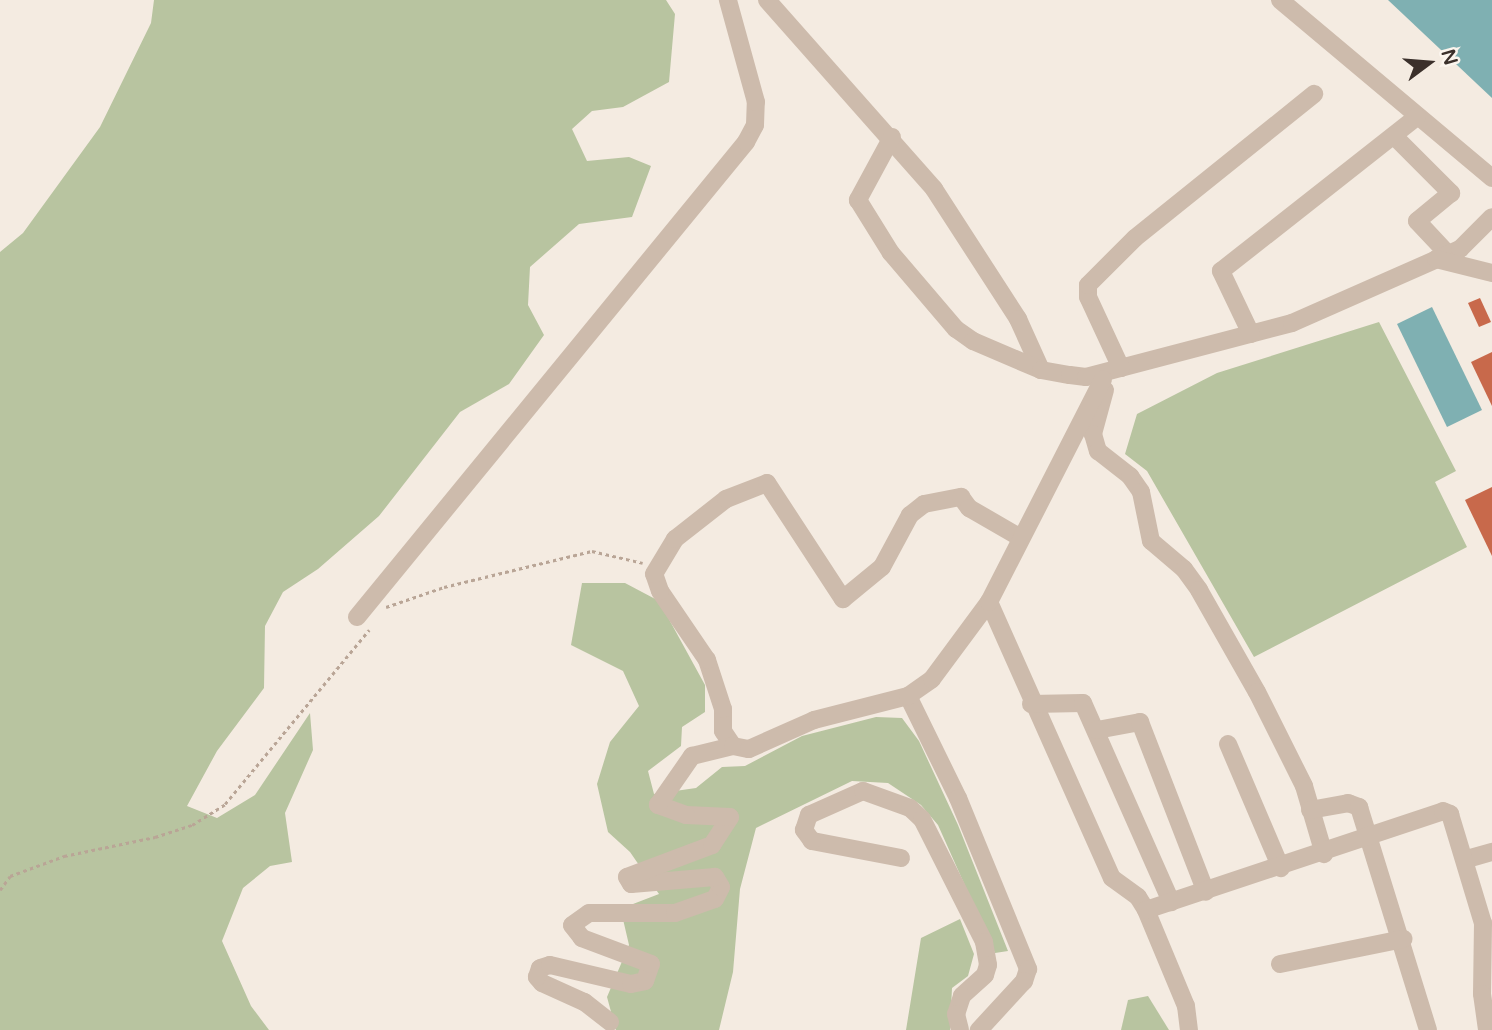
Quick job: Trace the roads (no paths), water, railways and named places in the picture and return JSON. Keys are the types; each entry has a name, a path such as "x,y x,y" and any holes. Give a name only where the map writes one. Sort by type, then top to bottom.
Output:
{"street":[{"path":"357,617 746,142 755,125 756,102 728,0"},
{"path":"767,0 892,137 934,189 1011,307 1041,370"},
{"path":"1280,0 1492,178"},
{"path":"1314,94 1135,238 1088,285 1088,296 1110,373 1093,434 1098,451 1130,476 1142,492 1151,541 1184,569 1199,590 1262,701 1310,810 1324,854"},
{"path":"1251,334 1221,271 1417,117"},
{"path":"1394,136 1451,193 1417,221 1442,256 1492,273"},
{"path":"892,137 862,191 859,209 956,329 973,341 1041,370 1086,377 1110,373 1292,323 1442,256 1476,236 1492,218"},
{"path":"610,1022 584,1002 542,983 537,977 540,968 550,965 631,984 645,981 651,964 582,938 572,925 589,913 676,913 715,899 721,887 715,877 631,884 627,877 712,845 730,817 685,815 658,805 692,756 733,746 749,750 814,720 908,696 932,679 989,602 1110,373"},
{"path":"733,746 723,731 723,709 707,660 660,591 654,573 675,539 726,499 768,483 843,599 882,567 910,515 924,504 961,497 969,508 1021,538"},
{"path":"989,602 1031,704 1112,878 1138,898 1146,910 1186,1006 1189,1030"},
{"path":"908,696 958,798 1028,969 1024,981 979,1030"},
{"path":"1031,704 1083,703 1171,902"},
{"path":"1097,730 1140,722 1206,892"},
{"path":"1228,744 1281,868"},
{"path":"901,858 812,841 804,830 809,815 863,791 910,808 922,819 986,954 985,975 962,996 957,1014 960,1030"},
{"path":"1310,810 1348,803 1359,807 1403,939 1428,1030"},
{"path":"1146,910 1370,839 1443,811 1457,823 1466,859 1488,921 1487,1030"},
{"path":"1466,859 1492,852"},
{"path":"1280,964 1403,939"}],"water":[{"path":"1388,0 1492,0 1492,98"},
{"path":"1432,307 1482,410 1447,427 1397,324"}]}
